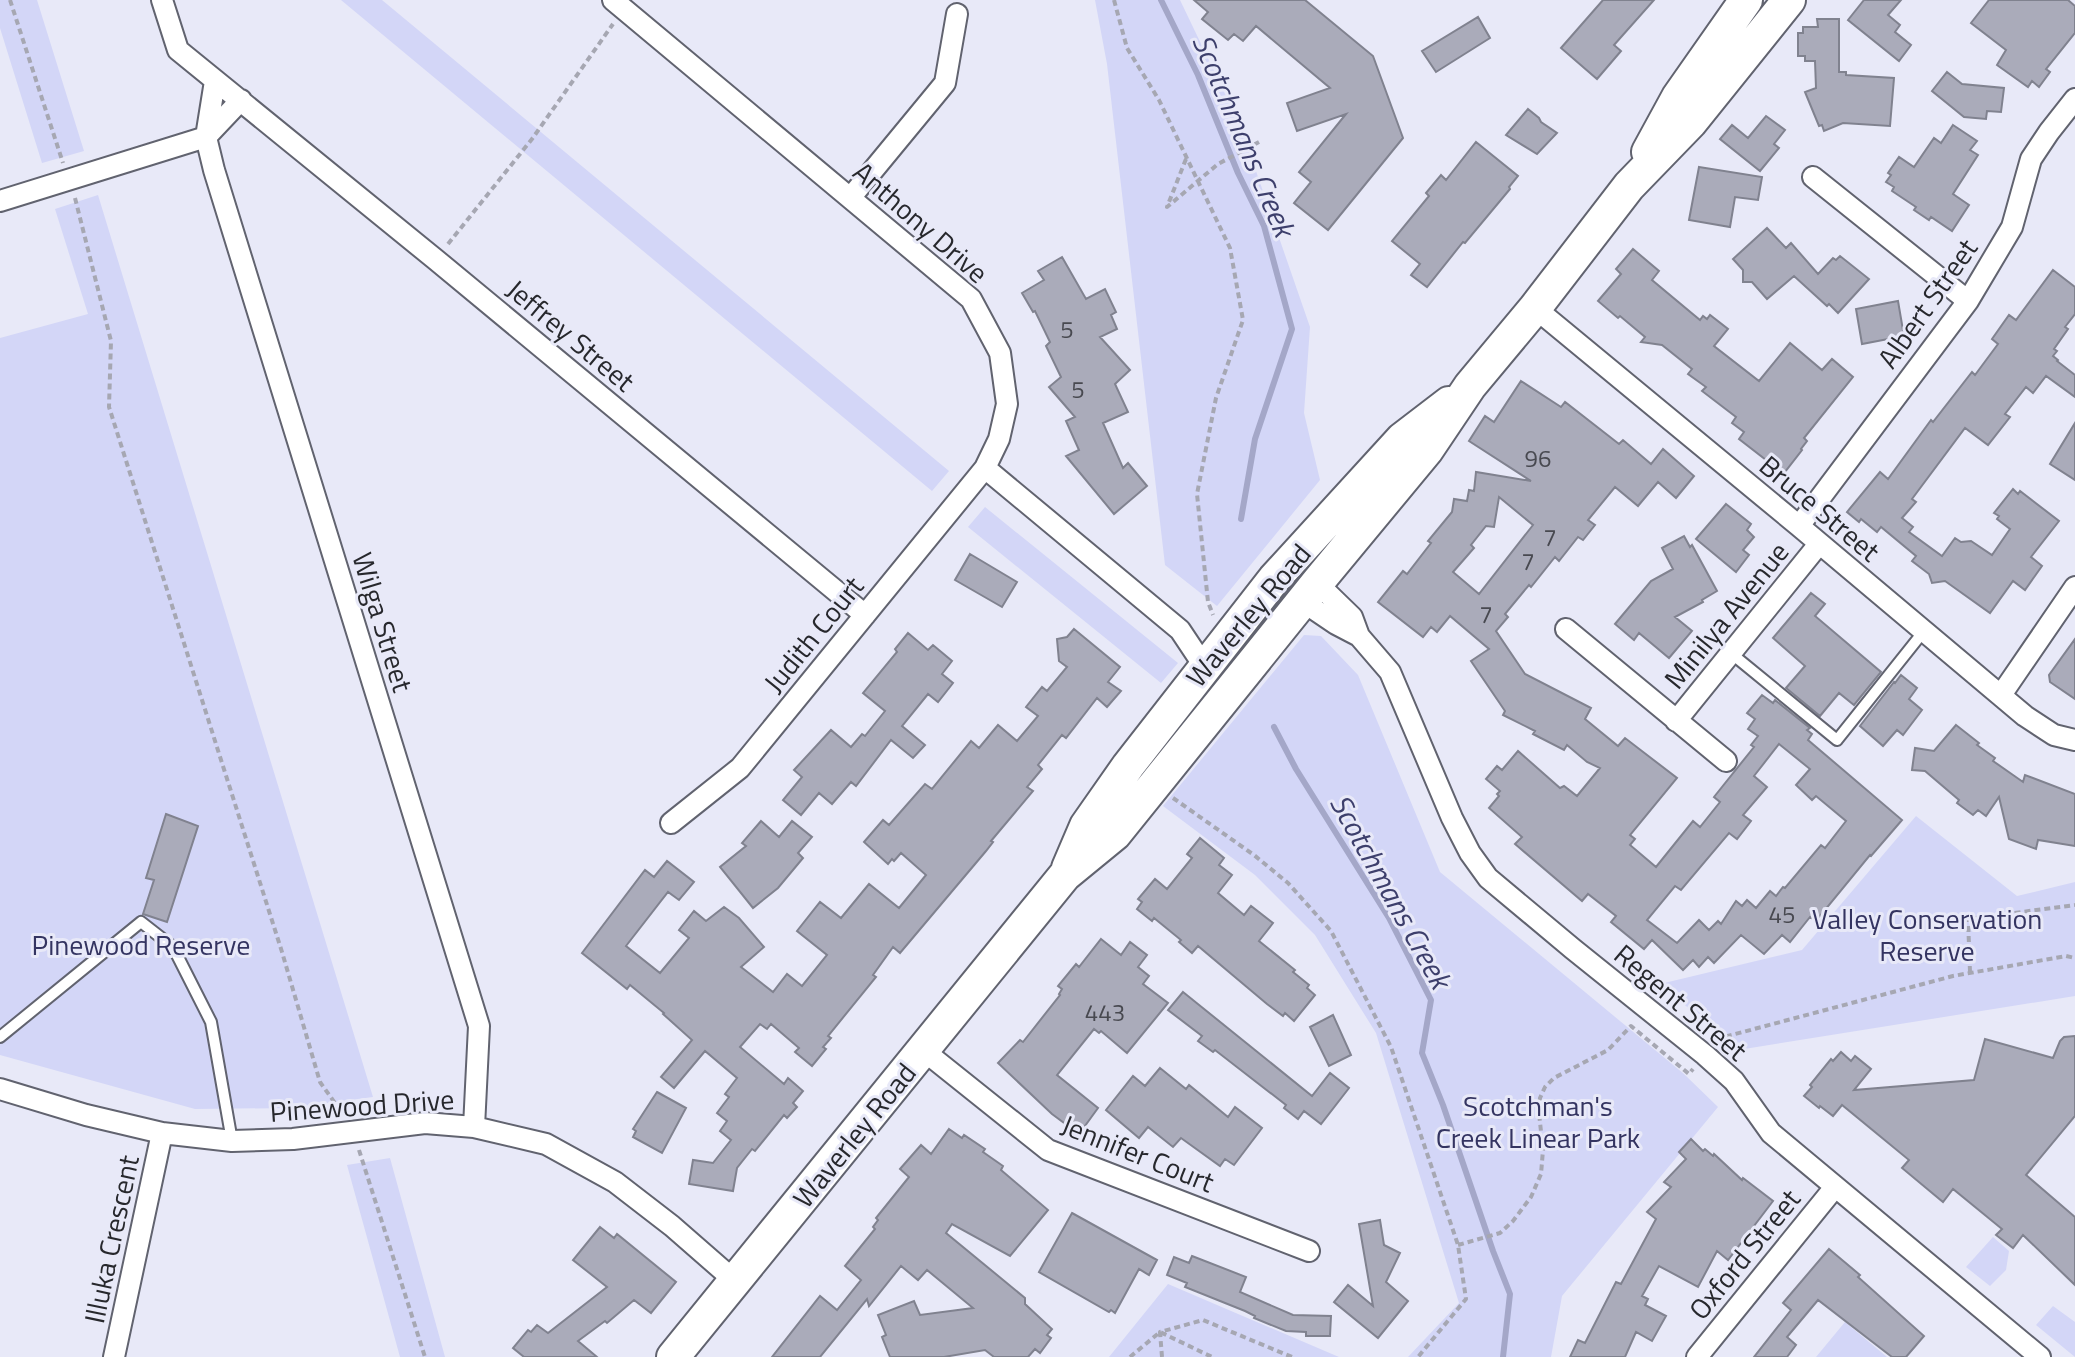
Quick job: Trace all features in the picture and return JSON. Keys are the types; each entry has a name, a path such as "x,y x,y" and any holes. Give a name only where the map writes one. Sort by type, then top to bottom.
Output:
{"main road":[{"name":"Waverley Road","path":"1629,186 1678,97 1746,0"},
{"name":"Waverley Road","path":"673,1357 1065,875 1115,834 1427,450 1470,386 1629,186 1691,122 1789,0"},
{"name":"Waverley Road","path":"1065,875 1086,826 1211,648 1402,439 1470,386"},
{"path":"1280,573 1310,592"}],"street":[{"path":"0,201 206,137 241,100 178,50 162,0"},
{"name":"Anthony Drive","path":"628,6 971,299 1000,353 1007,404 999,439 985,468"},
{"path":"851,197 945,83 957,14"},
{"name":"Wilga Street","path":"215,81 206,137 214,170 479,1026 474,1127"},
{"name":"Albert Street","path":"1799,526 1968,301 2012,227 2031,159 2075,99"},
{"name":"Jeffrey Street","path":"241,100 865,615"},
{"path":"1813,177 1968,301"},
{"name":"Bruce Street","path":"1535,308 2025,716 2054,735 2075,740"},
{"path":"985,468 1180,630 1211,648"},
{"name":"Judith Court","path":"671,823 740,768 985,468"},
{"name":"Minilya Avenue","path":"1676,721 1819,544"},
{"path":"2001,695 2075,587"},
{"name":"Regent Street","path":"1310,592 1352,617 1359,636 1390,672 1452,818 1470,853 1488,878 1705,1055 1734,1081 1771,1133 2040,1357"},
{"path":"1566,629 1726,761"},
{"path":"1180,630 1211,648"},
{"name":"Jennifer Court","path":"923,1050 1048,1150 1309,1251"},
{"name":"Pinewood Drive","path":"0,1089 86,1115 162,1133 232,1141 293,1139 425,1123 474,1127 546,1144 615,1182 735,1281"},
{"name":"Illuka Crescent","path":"114,1357 162,1133"},
{"name":"Oxford Street","path":"1697,1357 1835,1187"}],"lane":[{"path":"1732,654 1837,740 1924,631"},
{"path":"0,1037 141,922 173,947 211,1022 232,1141"}],"path":[{"path":"10,0 81,218 111,341 109,407 320,1082 353,1130 425,1357"},
{"path":"1114,0 1127,48 1159,100 1230,248 1243,320 1216,398 1197,494 1208,602 1216,625 1211,648"},
{"path":"435,259 532,139 628,6"},
{"path":"1186,158 1167,207 1218,164 1259,142"},
{"path":"1154,785 1254,855 1288,883 1331,931 1391,1047 1458,1245 1466,1299 1418,1357"},
{"path":"1970,972 1968,919 2075,905"},
{"path":"1705,1055 1718,1039 1953,976 2066,956 2075,958"},
{"path":"1458,1245 1500,1233 1531,1197 1541,1174 1543,1150 1539,1113 1545,1087 1554,1078 1608,1050 1631,1026"},
{"path":"1130,1357 1160,1332 1203,1320 1292,1357"},
{"path":"1160,1332 1162,1357"},
{"path":"1160,1332 1212,1357"}],"green space":[{"path":"0,0 37,0 84,151 42,163 0,28"},
{"path":"341,0 382,0 949,471 932,491"},
{"path":"1095,0 1180,0 1240,125 1310,327 1304,413 1320,480 1217,606 1165,565 1107,64"},
{"name":"Pinewood Reserve","path":"98,195 373,1097 290,1108 195,1109 0,1055 0,338 88,314 55,209"},
{"path":"985,507 1178,663 1161,683 968,527"},
{"name":"Scotchman's Creek Linear Park","path":"1304,635 1321,636 1358,675 1440,872 1684,1074 1718,1107 1562,1296 1551,1357 1408,1357 1459,1303 1376,1033 1315,935 1255,875 1163,806"},
{"name":"Valley Conservation Reserve","path":"1916,816 2017,896 2075,882 2075,996 1738,1050 1660,984 1802,950"},
{"path":"390,1158 445,1357 400,1357 347,1165"},
{"path":"1993,1237 2009,1251 2006,1270 1990,1286 1966,1267"},
{"path":"1168,1284 1339,1357 1109,1357"},
{"path":"2053,1306 2075,1322 2075,1357 2036,1325"},
{"path":"1845,1322 1887,1357 1816,1357"}],"building":[{"path":"1194,0 1305,0 1373,56 1403,138 1328,230 1294,203 1311,182 1299,172 1346,114 1297,131 1287,103 1330,88 1256,26 1243,41 1234,34 1228,40 1202,19 1208,12"},
{"path":"1603,0 1654,0 1614,45 1621,51 1597,79 1561,48"},
{"path":"1864,0 1901,0 1888,15 1900,25 1895,32 1911,45 1899,61 1848,20"},
{"path":"1989,0 2068,0 2075,6 2075,33 2046,69 2050,72 2039,87 2032,81 2028,87 1997,65 2006,50 1971,23"},
{"path":"1478,17 1490,38 1436,72 1422,51"},
{"path":"1817,19 1839,19 1839,72 1894,78 1890,126 1843,123 1824,131 1822,125 1819,126 1805,92 1816,88 1815,61 1805,61 1805,56 1798,56 1798,33 1803,33 1803,27 1818,27"},
{"path":"1947,72 1962,84 2004,88 2001,112 1987,111 1986,119 1964,117 1932,91"},
{"path":"1528,109 1557,133 1537,154 1506,135"},
{"path":"1766,116 1785,130 1774,144 1779,148 1760,171 1720,139 1732,125 1748,138"},
{"path":"1953,125 1977,141 1970,150 1978,155 1953,194 1969,205 1952,231 1914,210 1916,207 1892,191 1894,187 1886,182 1899,157 1914,167 1934,138 1941,143"},
{"path":"1476,142 1518,176 1427,287 1411,275 1420,264 1392,241 1429,196 1426,193 1441,175 1446,180"},
{"path":"1699,167 1762,177 1758,200 1735,197 1730,227 1689,220"},
{"path":"1767,228 1786,248 1791,243 1818,274 1833,258 1836,260 1840,256 1869,279 1838,313 1794,276 1767,299 1752,282 1743,282 1743,270 1733,259"},
{"path":"1633,249 1659,271 1652,280 1700,320 1710,315 1728,329 1714,346 1759,381 1790,343 1822,370 1832,359 1853,377 1804,438 1807,441 1802,450 1781,477 1764,463 1766,460 1739,439 1744,432 1732,423 1736,417 1702,391 1706,387 1688,374 1692,369 1662,345 1641,342 1645,337 1598,301 1621,274 1616,269"},
{"path":"1062,257 1086,299 1105,289 1116,312 1111,315 1117,329 1100,337 1130,370 1115,384 1128,412 1103,423 1123,468 1128,463 1147,486 1114,514 1066,456 1079,450 1066,421 1075,417 1049,387 1061,377 1046,346 1050,342 1022,293 1044,280 1038,271"},
{"path":"2053,270 2075,287 2075,314 2065,327 2068,329 2054,349 2057,351 2053,356 2075,375 2075,397 2046,376 2033,393 2026,387 2005,414 2010,417 1988,445 1965,428 1912,499 1916,502 1902,518 1913,527 1909,532 1942,556 1955,538 1961,542 1971,541 1992,555 2010,529 1994,513 2013,489 2059,521 2031,557 2042,566 2025,590 2013,581 1990,613 1945,581 1932,583 1929,574 1912,561 1916,556 1881,527 1877,532 1847,512 1880,472 1888,479 1931,420 1933,422 1972,372 1975,375 1998,344 1992,339 2009,315 2016,320"},
{"path":"1898,301 1904,336 1862,344 1856,309"},
{"path":"1521,381 1561,407 1565,402 1619,444 1623,440 1651,464 1663,449 1694,476 1676,498 1658,482 1638,506 1615,487 1588,520 1595,525 1583,540 1578,537 1559,561 1555,557 1505,614 1508,617 1496,631 1525,674 1591,708 1585,719 1618,746 1625,738 1677,778 1630,835 1635,839 1630,845 1656,867 1693,821 1700,827 1720,802 1714,797 1754,747 1751,745 1758,736 1748,729 1755,719 1747,713 1762,695 1773,703 1775,700 1810,728 1807,730 1812,734 1808,740 1902,820 1816,921 1810,917 1790,942 1782,935 1764,954 1741,935 1714,963 1708,957 1699,967 1693,960 1683,970 1652,940 1644,949 1611,922 1616,916 1588,894 1582,901 1515,844 1522,837 1489,808 1500,791 1486,779 1497,766 1502,770 1518,751 1560,788 1564,786 1577,796 1600,768 1587,762 1567,745 1564,750 1503,715 1505,711 1471,661 1489,649 1450,616 1437,632 1431,627 1423,637 1378,602 1403,571 1407,574 1431,543 1428,541 1452,512 1454,499 1467,501 1469,490 1474,491 1476,472 1531,481 1469,441 1485,416 1494,422","holes":["1499,497 1533,525 1479,594 1453,572 1474,548 1471,545 1486,526 1494,527","1779,744 1810,769 1796,785 1812,800 1816,796 1846,821 1825,848 1821,845 1776,896 1770,891 1756,908 1747,900 1742,906 1736,901 1721,924 1718,921 1709,930 1699,920 1677,943 1647,920 1675,886 1681,890 1729,833 1737,839 1751,821 1743,815 1767,787 1754,776"]},
{"path":"2075,423 2075,480 2050,464"},
{"path":"1726,504 1751,524 1747,530 1754,537 1743,550 1749,555 1736,572 1696,539"},
{"path":"1684,536 1717,591 1675,617 1692,631 1669,658 1639,633 1634,640 1615,624 1651,581 1673,569 1662,548"},
{"path":"970,554 1017,582 1002,607 955,580"},
{"path":"1811,593 1825,604 1815,616 1881,672 1854,705 1839,693 1820,716 1786,688 1805,666 1773,638"},
{"path":"1074,629 1120,667 1108,682 1121,691 1107,707 1097,698 1066,738 1062,735 1038,765 1042,769 1027,787 1033,791 900,953 893,947 873,975 876,977 828,1036 831,1038 823,1047 826,1049 812,1066 795,1052 799,1048 771,1024 767,1029 760,1024 740,1047 784,1084 788,1078 803,1091 793,1103 797,1107 787,1118 784,1115 737,1168 733,1191 689,1184 693,1160 713,1163 731,1140 720,1131 727,1121 717,1113 729,1097 725,1094 737,1078 705,1051 674,1088 661,1077 692,1040 630,985 627,989 582,953 645,870 654,877 667,861 694,882 679,900 668,892 626,946 660,973 689,938 679,930 694,911 706,921 724,907 739,918 764,947 741,967 773,992 787,974 802,986 827,955 797,931 820,902 841,918 869,884 899,908 926,875 901,853 888,864 864,842 883,820 889,825 925,784 932,789 971,741 979,748 998,725 1017,741 1038,716 1026,707 1042,687 1047,691 1067,667 1059,661 1057,639 1067,637"},
{"path":"908,633 928,650 933,645 952,661 942,674 953,683 938,702 928,694 902,726 925,745 913,758 891,740 856,786 851,782 832,804 819,793 801,815 783,800 802,777 794,770 831,730 851,747 862,734 865,736 885,711 863,693 897,652 895,649"},
{"path":"2075,639 2075,699 2050,682 2049,675"},
{"path":"1901,675 1917,688 1909,699 1922,710 1903,735 1897,730 1883,746 1860,726"},
{"path":"1956,725 1995,758 1993,761 2023,782 2025,775 2075,794 2075,846 2038,840 2036,849 2009,839 1999,797 1986,816 1978,810 1973,815 1925,771 1912,770 1915,748 1934,751"},
{"path":"166,814 198,826 167,922 143,914 154,880 146,878"},
{"path":"761,821 779,837 792,821 812,837 798,853 803,858 778,888 753,908 720,867 746,846 742,843"},
{"path":"1200,838 1224,858 1219,865 1232,875 1218,893 1244,915 1251,906 1273,923 1259,941 1295,970 1293,972 1309,985 1307,988 1315,995 1294,1021 1267,1004 1198,946 1192,953 1154,918 1152,921 1137,909 1142,902 1138,899 1155,879 1167,889 1192,858 1187,854"},
{"path":"1101,939 1121,955 1130,942 1147,955 1138,967 1149,976 1143,984 1168,1003 1127,1053 1101,1031 1099,1033 1094,1029 1057,1075 1098,1108 1079,1134 1052,1114 998,1063 1020,1040 1023,1042 1060,995 1062,989 1058,986 1076,964 1079,967"},
{"path":"1183,992 1312,1096 1330,1073 1349,1088 1321,1124 1304,1111 1298,1119 1284,1108 1286,1105 1215,1050 1213,1052 1198,1041 1202,1036 1168,1010"},
{"path":"1333,1015 1351,1055 1329,1066 1310,1027"},
{"path":"2075,1036 2075,1116 2026,1175 2075,1217 2075,1285 2023,1235 2013,1248 1996,1235 2002,1229 1953,1189 1943,1202 1902,1168 1909,1160 1842,1105 1833,1116 1804,1096 1831,1059 1833,1061 1841,1052 1851,1061 1855,1056 1871,1069 1854,1090 1974,1080 1985,1039 2053,1058 2064,1037"},
{"path":"1160,1068 1186,1089 1189,1085 1228,1117 1235,1107 1262,1128 1234,1165 1225,1159 1220,1166 1181,1138 1173,1147 1148,1127 1139,1138 1106,1110 1133,1076 1145,1086"},
{"path":"657,1092 686,1108 662,1153 633,1137 636,1131 633,1129"},
{"path":"949,1129 985,1149 983,1152 1003,1166 1001,1170 1048,1210 1010,1256 952,1224 946,1233 1025,1298 1025,1304 1052,1329 1047,1335 1051,1338 1040,1353 1035,1349 1028,1357 994,1357 985,1350 944,1357 890,1357 878,1315 914,1301 920,1315 973,1308 927,1270 918,1280 901,1266 869,1306 867,1299 820,1357 772,1357 820,1296 837,1310 861,1280 845,1266 875,1229 876,1218 909,1177 900,1169 921,1145 931,1154"},
{"path":"1691,1139 1773,1201 1728,1260 1717,1251 1698,1287 1659,1266 1642,1296 1648,1299 1645,1305 1666,1316 1652,1341 1636,1332 1625,1357 1570,1357 1578,1340 1585,1343 1616,1282 1621,1284 1656,1219 1647,1212 1671,1187 1664,1182 1686,1159 1679,1152"},
{"path":"1072,1213 1157,1260 1149,1275 1139,1269 1115,1313 1039,1272"},
{"path":"1380,1220 1384,1245 1400,1253 1386,1282 1408,1301 1378,1338 1334,1302 1348,1285 1373,1306 1359,1224"},
{"path":"600,1227 614,1238 617,1234 676,1282 651,1313 634,1300 607,1323 605,1321 578,1341 597,1357 524,1357 513,1348 528,1330 531,1332 537,1325 548,1333 607,1287 573,1260"},
{"path":"1829,1249 1924,1336 1906,1357 1892,1357 1818,1300 1787,1337 1796,1345 1787,1357 1754,1357 1791,1310 1783,1303"},
{"path":"1192,1256 1246,1277 1240,1292 1293,1315 1331,1316 1330,1336 1306,1336 1306,1332 1286,1331 1185,1287 1187,1283 1167,1275 1174,1257 1189,1263"}],"waterway":[{"name":"Scotchmans Creek","path":"1161,0 1198,75 1238,173 1264,226 1292,329 1255,439 1241,519"},
{"name":"Scotchmans Creek","path":"1274,727 1296,769 1389,918 1431,1000 1422,1053 1510,1294 1503,1357"}]}
